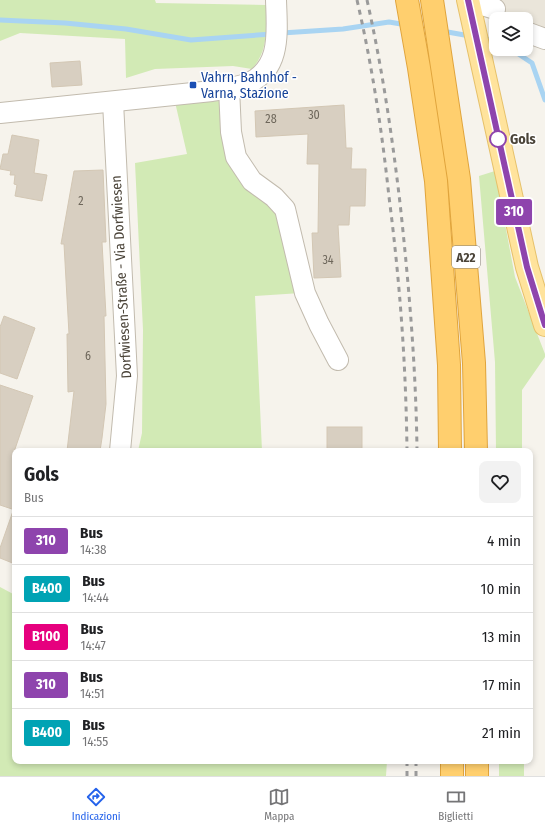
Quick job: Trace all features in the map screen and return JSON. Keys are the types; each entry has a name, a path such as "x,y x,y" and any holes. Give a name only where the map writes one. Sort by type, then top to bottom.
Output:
{"highway":[{"name":"A22","path":"407,0 436,181 449,365 450,448"},
{"name":"A22","path":"432,0 459,179 474,363 476,448"},
{"path":"452,764 452,776"},
{"path":"477,764 477,776"}],"main road":[{"path":"468,3 527,267 545,325"}],"street":[{"path":"0,113 113,102 229,88 246,84 265,71 272,59 276,45 276,0"},
{"path":"468,3 495,9 493,0"},
{"path":"533,35 545,39"},
{"path":"229,88 231,132 236,157 252,181 274,197 285,209 306,293 319,324 338,360"},
{"name":"Dorfwiesen-Straße - Via Dorfwiesen","path":"113,102 127,376 120,448"}],"shaded area":[{"path":"493,0 545,0 545,37 533,30 533,12 500,12 495,9"}],"green space":[{"path":"0,0 155,0 156,3 266,5 266,30 264,46 252,69 233,66 155,69 126,78 125,39 20,33 0,41"},
{"path":"223,101 226,132 279,214 301,293 255,296 262,448 139,448 142,433 143,330 135,163 187,154 175,102"},
{"path":"495,171 515,277 545,354 545,357 522,390 522,448 496,448 495,362 479,176"},
{"path":"0,587 12,593 12,764 387,764 386,776 0,776"},
{"path":"499,764 524,764 524,776 499,776"}],"building":[{"path":"80,61 82,85 52,87 50,63"},
{"path":"344,105 346,148 352,148 351,169 366,169 365,206 350,206 349,225 338,225 341,277 314,278 312,233 318,233 319,164 307,164 308,134 256,137 255,111"},
{"path":"12,135 39,140 34,173 47,175 42,201 15,196 17,185 14,184 15,175 10,175 11,171 0,169 3,154 8,154"},
{"path":"103,170 106,242 102,242 106,316 104,316 106,404 100,448 67,448 74,391 68,392 67,334 69,334 64,244 61,244 74,171"},
{"path":"4,316 35,328 17,379 0,373 0,327"},
{"path":"0,385 33,396 15,448 12,448 12,509 0,505"},
{"path":"327,427 362,427 362,448 327,448"},
{"path":"12,514 12,563 0,558 0,548"}],"waterway":[{"path":"0,20 65,23 126,29 191,40 272,34"},
{"path":"282,33 343,29 389,22 407,25"},
{"path":"442,31 470,36"},
{"path":"481,38 489,40"},
{"path":"522,56 532,63 545,100"}],"railway":[{"path":"357,0 376,98 393,229 404,356 407,448"},
{"path":"367,0 386,101 400,203 412,327 417,448"},
{"path":"407,764 407,776"},
{"path":"416,764 416,776"}],"bus line":[{"name":"310","path":"468,0 527,267 545,325"}],"place":[{"name":"Vahrn, Bahnhof - Varna, Stazione","path":"193,85"},
{"name":"Gols","path":"498,139"}]}
